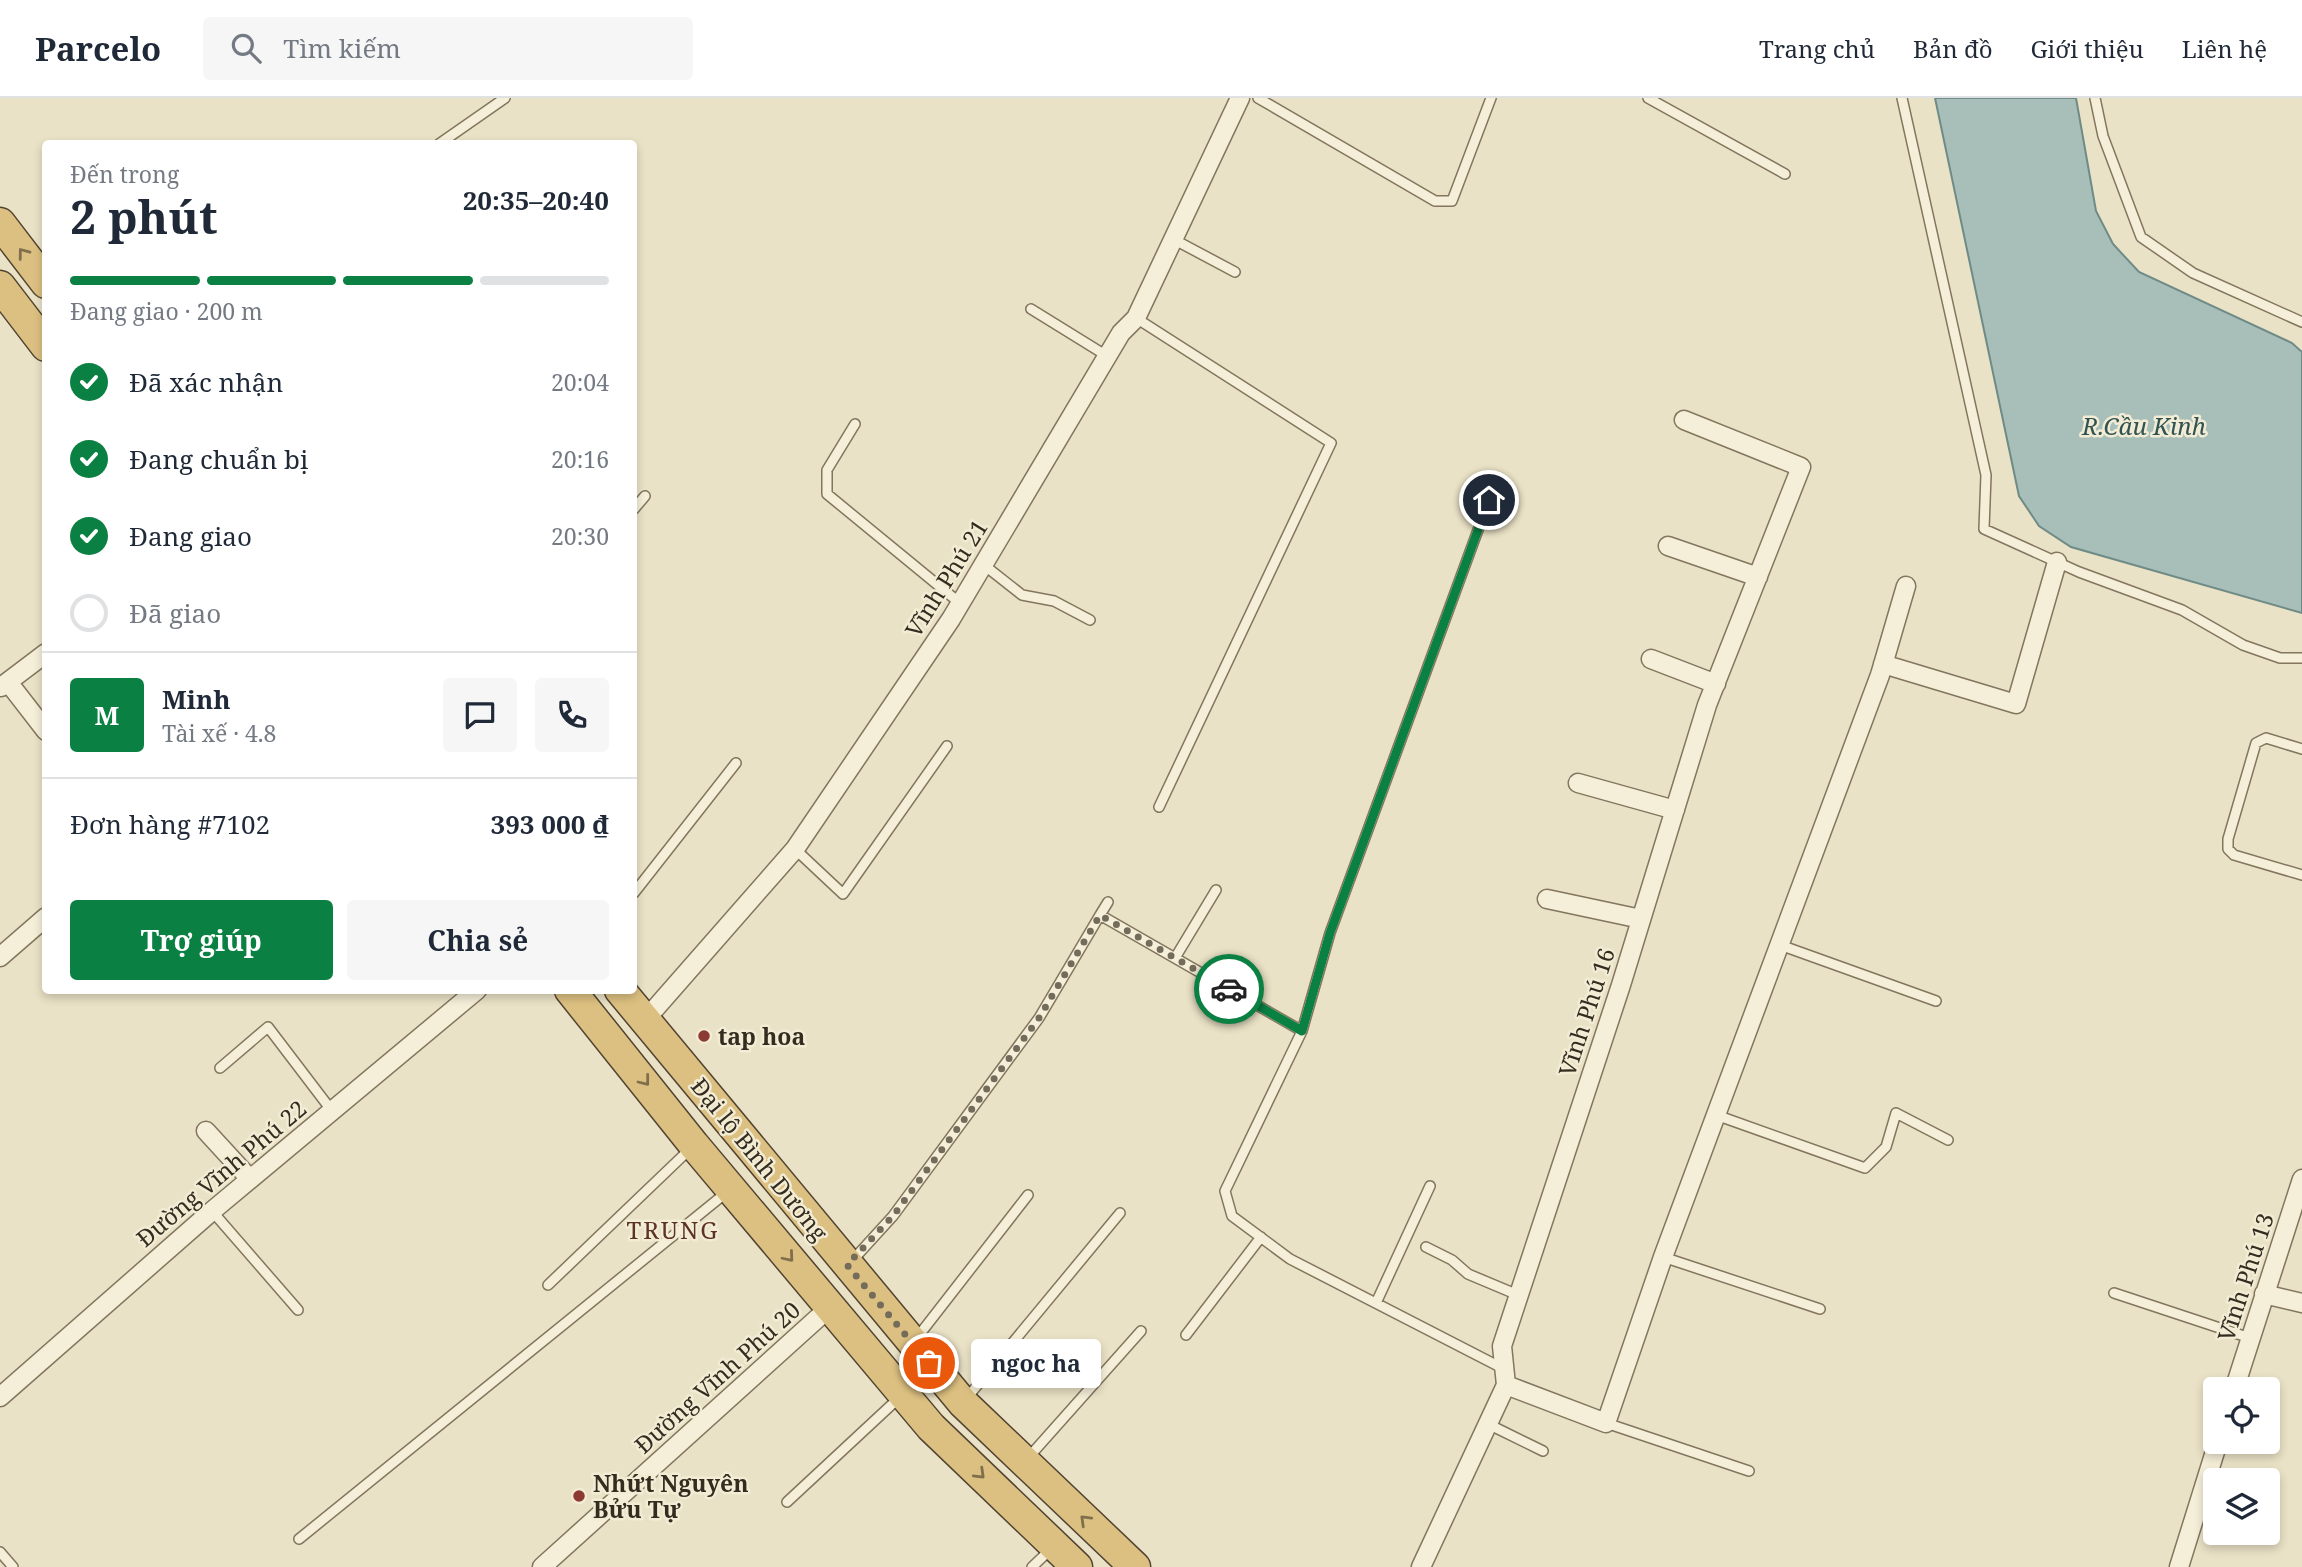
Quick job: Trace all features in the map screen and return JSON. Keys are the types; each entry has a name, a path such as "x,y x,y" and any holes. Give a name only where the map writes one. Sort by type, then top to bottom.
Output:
{"highway":[{"path":"0,223 42,278"},
{"path":"0,286 42,341"},
{"name":"Đại lộ Bình Dương","path":"573,994 694,1145 931,1427 1077,1567"},
{"name":"Đại lộ Bình Dương","path":"624,994 963,1403 1135,1567"},
{"path":"618,1047 646,1019"}],"street":[{"name":"Vĩnh Phú 21","path":"646,1019 795,849 961,604 1121,333 1136,318 1240,98"},
{"name":"Vĩnh Phú 16","path":"1421,1567 1488,1424 1505,1377 1502,1346 1675,810 1716,684 1801,467 1684,419"},
{"path":"1668,547 1758,577"},
{"path":"1883,664 2016,704 2057,562"},
{"path":"1505,1377 1606,1423 1663,1257 1883,664 1906,586"},
{"path":"42,656 4,685 42,727"},
{"path":"1651,659 1716,684"},
{"path":"1578,783 1675,810"},
{"path":"1548,899 1642,919"},
{"path":"0,957 42,920"},
{"name":"Đường Vĩnh Phú 22","path":"0,1397 212,1210 472,994"},
{"path":"206,1131 250,1179"},
{"name":"Vĩnh Phú 13","path":"2238,1377 2302,1179"},
{"path":"2264,1294 2302,1303"},
{"name":"Đường Vĩnh Phú 20","path":"542,1567 830,1307"},
{"path":"2179,1567 2214,1454"}],"lane":[{"path":"445,140 505,98"},
{"path":"1258,98 1435,201 1452,201 1491,98"},
{"path":"1648,98 1785,174"},
{"path":"1902,98 1986,475 1984,530 2057,562 2182,610 2243,645 2280,658 2302,658"},
{"path":"2095,98 2103,136 2141,237 2193,273 2302,322"},
{"path":"1173,239 1236,272"},
{"path":"1031,309 1107,356"},
{"path":"1136,318 1331,443 1159,807"},
{"path":"855,424 827,470 827,494 961,604"},
{"path":"637,505 645,496"},
{"path":"1489,500 1330,933 1302,1031 1225,1191 1232,1216 1290,1259 1505,1377"},
{"path":"984,565 1021,595 1054,601 1090,620"},
{"path":"2302,749 2266,738 2256,743 2228,839 2228,849 2234,855 2302,875"},
{"path":"795,849 843,894 947,746"},
{"path":"637,889 736,763"},
{"path":"1175,958 1216,890"},
{"path":"847,1265 893,1216 1039,1018 1108,902"},
{"path":"1100,915 1302,1031"},
{"path":"1780,944 1936,1000"},
{"path":"220,1068 268,1027 332,1111"},
{"path":"1717,1115 1865,1168 1886,1147 1896,1113 1948,1140"},
{"path":"548,1285 694,1145"},
{"path":"1376,1304 1430,1186"},
{"path":"299,1539 731,1188"},
{"path":"912,1343 1028,1195"},
{"path":"212,1210 298,1310"},
{"path":"963,1403 1120,1213"},
{"path":"1186,1335 1261,1237"},
{"path":"1426,1247 1452,1260 1468,1274 1518,1295"},
{"path":"1663,1257 1820,1309"},
{"path":"2115,1293 2250,1338"},
{"path":"1025,1462 1141,1331"},
{"path":"787,1502 904,1393"},
{"path":"1606,1423 1749,1471"},
{"path":"1488,1424 1543,1451"},
{"path":"1031,1567 1055,1545"},
{"path":"0,1552 13,1567"}],"water":[{"name":"R.Cầu Kinh","path":"1935,98 2076,98 2096,211 2113,244 2139,272 2292,343 2302,352 2302,613 2071,547 2039,526 2019,496"}],"way so far":[{"path":"929,1363 847,1265 893,1216 1039,1018 1100,915 1229,989"}],"place":[{"name":"tap hoa","path":"704,1036"},
{"name":"ngoc ha","path":"929,1363"},
{"name":"Nhứt Nguyên Bửu Tự","path":"579,1496"}],"district":[{"name":"TRUNG","path":"673,1229"}],"route":[{"path":"1229,989 1302,1031 1330,933 1489,500"}]}
